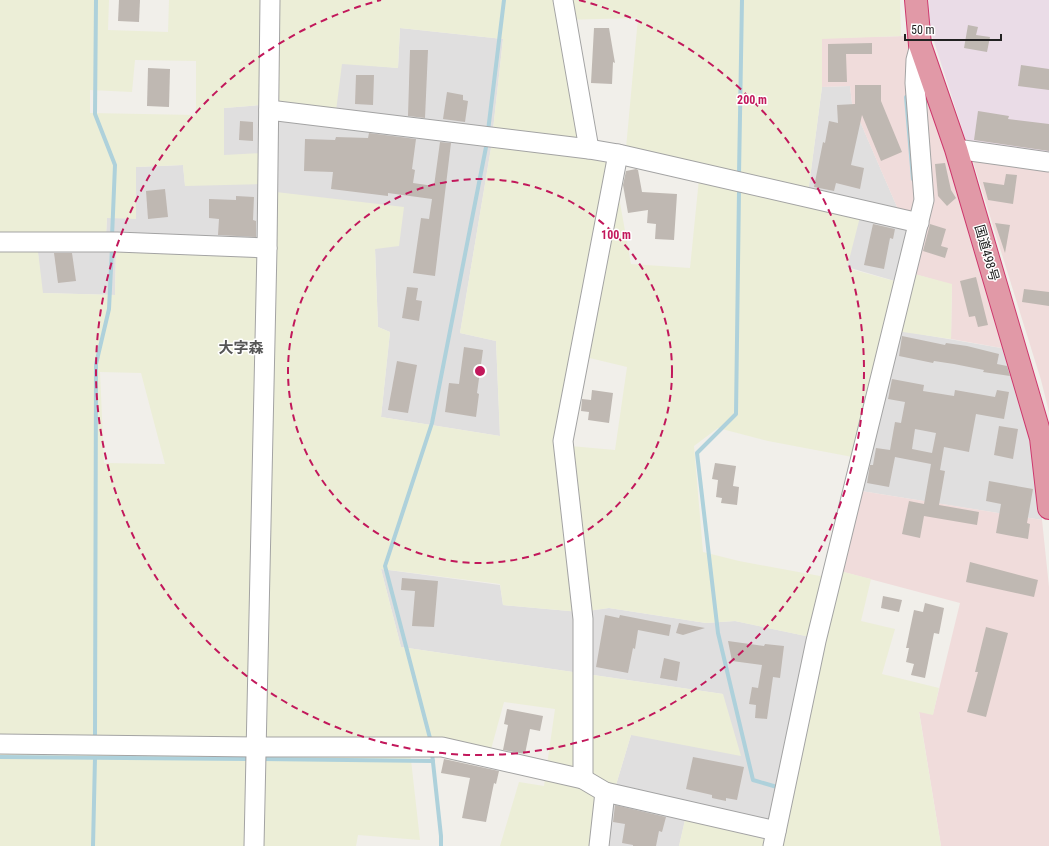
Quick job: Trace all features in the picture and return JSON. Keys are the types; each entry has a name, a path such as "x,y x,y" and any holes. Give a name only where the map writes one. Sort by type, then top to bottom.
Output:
{"highway":[{"name":"国道498号","path":"916,0 920,44 956,149 1041,438 1049,508"}],"street":[{"path":"254,846 267,248 270,0"},
{"path":"563,0 589,149"},
{"path":"0,744 256,748 433,747 583,779 604,792 771,835 816,640 924,200 915,83 916,60 920,44"},
{"path":"269,110 486,136 618,154 919,223"},
{"path":"956,149 1049,162"},
{"path":"583,779 582,619 563,441 618,154"},
{"path":"0,242 111,242 267,248"},
{"path":"599,846 604,792"}],"shaded area":[{"path":"929,0 1049,0 1049,157 967,144 930,29"},
{"path":"400,28 503,39 491,148 460,333 496,341 500,436 381,417 390,332 378,327 375,248 276,192 277,255 116,250 115,295 42,293 36,234 106,235 107,218 136,167 183,165 185,185 223,155 224,108 273,104 342,63 398,68"},
{"path":"909,36 1007,349 951,339 952,285 911,273 922,219 900,214 852,103 850,86 822,87 822,38"},
{"path":"850,86 852,103 900,214 922,218 905,284 847,267 807,201 822,87"},
{"path":"971,155 1049,167 1049,412 1041,380"},
{"path":"896,330 1007,349 1033,440 1042,520 855,490"},
{"path":"855,490 1042,520 1049,587 1049,846 941,846 919,711 933,714 960,603 836,570"},
{"path":"381,569 500,585 503,605 580,612 609,608 706,623 735,621 825,640 780,843 685,820 679,846 590,846 616,785 631,735 723,694 401,647"}],"green space":[{"path":"0,0 109,0 108,30 168,32 169,0 900,0 901,36 822,39 822,87 807,201 861,213 847,268 905,284 911,273 952,284 951,339 896,331 863,459 768,441 718,428 694,446 703,552 739,561 820,576 836,570 871,579 861,621 895,629 882,674 939,688 933,715 919,712 941,846 779,846 824,640 735,621 706,623 609,608 580,612 503,605 500,584 381,569 401,647 723,694 741,756 631,735 616,785 590,846 500,846 519,782 544,786 555,709 504,702 490,753 409,742 420,840 358,835 356,846 0,846","holes":["638,18 626,148 700,169 690,268 631,264 613,164 586,158 561,20","400,28 503,39 491,148 460,333 496,341 500,436 381,417 390,332 378,327 375,249 399,246 404,207 276,192 277,254 116,250 115,295 43,293 36,235 106,235 107,218 136,219 136,167 183,165 185,186 261,184 262,153 224,155 224,108 273,104 336,111 342,64 398,68","135,60 196,61 196,115 90,113 90,90 132,92","573,354 627,367 615,450 559,445","100,372 141,373 165,464 104,463"]},
{"path":"685,820 768,840 767,846 679,846"}],"building":[{"path":"119,0 140,0 139,22 118,21"},
{"path":"968,25 978,27 976,35 990,37 987,52 964,48"},
{"path":"594,28 609,28 615,63 613,62 612,84 591,83"},
{"path":"872,43 872,54 846,54 847,82 828,82 828,44"},
{"path":"410,50 428,50 425,118 408,116"},
{"path":"1021,65 1049,69 1049,90 1018,86"},
{"path":"148,68 170,69 169,107 147,106"},
{"path":"356,75 374,75 373,105 355,104"},
{"path":"855,85 881,85 881,101 902,152 881,161 862,115 851,165 864,168 860,189 836,183 834,191 814,187 829,121 838,123 837,105 855,104"},
{"path":"447,92 463,95 463,100 468,101 465,122 443,119"},
{"path":"978,111 1009,116 1008,119 1049,124 1049,151 974,140"},
{"path":"240,121 253,122 253,141 239,140"},
{"path":"369,133 416,139 412,169 415,170 413,183 434,186 440,142 451,143 435,276 413,273 421,218 429,219 432,199 388,193 388,196 331,189 333,172 304,171 305,139 335,140 336,137 368,138"},
{"path":"945,163 951,190 956,198 947,206 938,196 935,164"},
{"path":"638,170 642,192 677,194 674,240 655,239 656,224 647,223 648,210 628,213 623,185 626,171"},
{"path":"1006,174 1017,175 1013,204 988,200 983,182 1004,185"},
{"path":"165,189 168,217 148,219 146,191"},
{"path":"236,196 254,197 253,220 256,221 256,237 218,235 219,219 209,218 209,199 236,200"},
{"path":"995,223 1010,225 1005,253"},
{"path":"873,224 895,229 893,239 890,238 884,269 864,265"},
{"path":"930,224 946,229 941,246 948,248 945,258 923,251"},
{"path":"54,253 72,253 76,281 58,283"},
{"path":"976,277 988,325 978,327 975,316 969,317 960,281"},
{"path":"407,287 418,288 416,300 422,301 419,321 402,318"},
{"path":"1024,289 1049,292 1049,306 1022,302"},
{"path":"902,336 945,345 946,343 967,346 999,354 997,364 1007,366 1010,376 983,372 984,370 954,364 934,361 933,363 899,356"},
{"path":"464,347 483,350 477,393 479,394 476,417 445,412 449,383 459,384"},
{"path":"397,361 417,365 408,413 388,410"},
{"path":"892,379 924,385 923,391 954,396 955,390 995,397 997,390 1009,392 1004,419 976,414 969,452 944,447 940,470 945,471 939,505 979,512 977,525 924,516 920,538 902,534 909,501 924,504 931,464 895,457 889,487 867,483 870,465 873,465 876,448 890,450 895,422 901,423 905,402 888,399","holes":["915,429 936,433 932,453 912,449"]},
{"path":"592,390 613,393 609,423 588,420 589,412 581,411 582,399 591,400"},
{"path":"999,426 1018,429 1013,459 994,455"},
{"path":"715,463 736,466 733,486 739,487 737,505 721,503 722,498 716,497 718,480 712,479"},
{"path":"989,481 1033,489 1027,523 1030,524 1028,539 996,533 1001,504 986,501"},
{"path":"970,562 1038,580 1034,597 966,582"},
{"path":"402,578 438,581 434,627 412,626 415,591 401,590"},
{"path":"883,596 902,600 899,612 881,608"},
{"path":"925,603 944,608 939,634 934,633 925,678 911,675 914,664 906,662 909,648 906,648 914,610 923,612"},
{"path":"605,615 619,618 620,615 671,625 669,636 638,630 635,649 633,648 628,673 596,667"},
{"path":"679,623 705,628 683,635 676,633"},
{"path":"986,627 1008,633 986,717 967,712 978,672 975,672"},
{"path":"728,641 764,646 765,644 784,646 780,678 773,677 767,719 755,718 756,705 749,704 752,687 758,688 762,665 732,661"},
{"path":"664,658 680,662 677,681 660,678"},
{"path":"507,709 543,716 540,731 530,729 525,754 503,750 508,725 504,724"},
{"path":"693,757 744,767 737,800 726,798 726,801 712,798 712,795 686,789"},
{"path":"444,759 499,771 496,784 494,783 486,822 462,818 470,778 441,773"},
{"path":"615,805 666,817 662,832 659,831 656,846 633,846 622,843 625,824 613,822"}],"waterway":[{"path":"96,0 95,114 115,165 112,237"},
{"path":"488,131 504,0"},
{"path":"739,174 742,0"},
{"path":"906,97 913,179"},
{"path":"431,742 385,566 432,423 487,142"},
{"path":"739,191 736,414 697,453 718,633 753,780 777,787"},
{"path":"95,736 96,364 109,309 112,248"},
{"path":"432,753 441,846"},
{"path":"0,757 250,759"},
{"path":"93,846 95,758"},
{"path":"261,759 433,761"}],"district":[{"name":"大字森","path":"241,348"}]}
